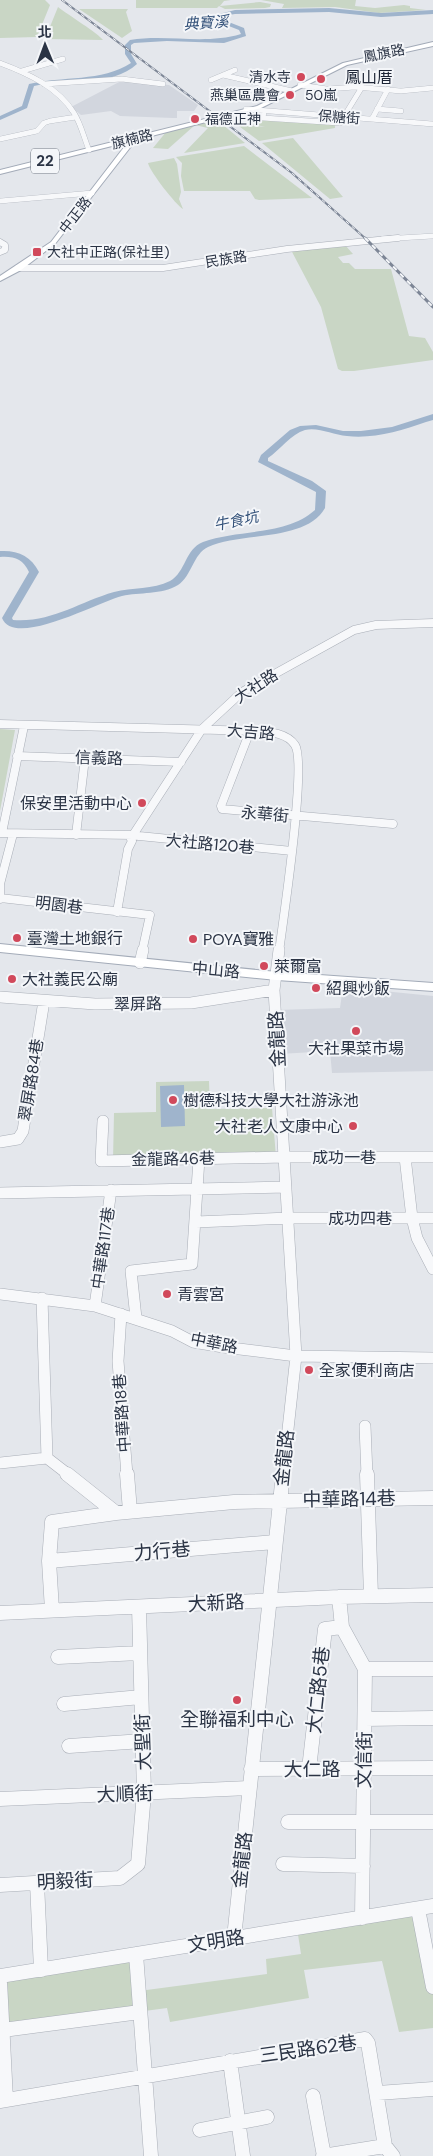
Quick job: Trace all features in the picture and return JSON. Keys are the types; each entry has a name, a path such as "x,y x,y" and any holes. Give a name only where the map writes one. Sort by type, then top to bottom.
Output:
{"main road":[{"name":"鳳旗路","path":"250,108 354,61 433,43"},
{"name":"鳳旗路","path":"264,108 290,91"},
{"name":"旗楠路","path":"0,170 250,108 264,108"},
{"name":"中正路","path":"0,279 3,275 18,268 54,243 133,138"},
{"name":"中山路","path":"0,948 276,976 433,987"}],"street":[{"path":"22,71 63,59"},
{"path":"0,63 36,78 55,92 75,115 88,149"},
{"path":"211,80 235,70"},
{"path":"223,75 290,91"},
{"path":"232,83 248,76"},
{"path":"44,84 122,79 163,84"},
{"path":"302,85 330,89 362,87 401,91 433,88"},
{"path":"346,117 362,87"},
{"path":"372,119 388,89"},
{"name":"保糖街","path":"264,108 262,118 340,124 346,117 433,124"},
{"path":"377,109 401,111"},
{"path":"0,139 37,131 44,123 50,120 75,115"},
{"path":"0,201 92,193"},
{"name":"民族路","path":"18,268 163,268 287,249 390,238 432,237"},
{"path":"0,242 5,245 5,250 0,252"},
{"name":"大社路","path":"129,835 136,833 202,729 242,692 354,630 376,625 433,623"},
{"name":"大吉路","path":"0,724 250,731 277,733 288,737 296,743 298,751 296,817 276,976"},
{"path":"24,726 1,833 129,835 132,841 128,849 117,912"},
{"name":"永華街","path":"250,731 220,806 222,809 296,817 393,824"},
{"name":"信義路","path":"18,756 181,762"},
{"path":"76,834 85,758"},
{"path":"0,899 0,884 13,834"},
{"name":"大社路120巷","path":"129,835 292,851"},
{"name":"明園巷","path":"0,899 150,915 140,963"},
{"name":"金龍路","path":"234,1938 279,1500 296,1356 274,990 276,976"},
{"name":"翠屏路","path":"0,997 96,1004 191,1002 274,990"},
{"name":"翠屏路84巷","path":"0,1142 18,1139 23,1131 44,1001"},
{"name":"金龍路46巷","path":"103,1121 101,1161 284,1157"},
{"name":"成功一巷","path":"284,1157 433,1157"},
{"path":"404,1157 412,1218 418,1238 433,1269"},
{"path":"136,1318 131,1271 192,1264 199,1159"},
{"path":"0,1193 286,1187"},
{"name":"中華路117巷","path":"95,1306 110,1190"},
{"name":"成功四巷","path":"196,1222 288,1218 433,1218"},
{"name":"中華路","path":"0,1294 95,1306 172,1331 193,1342 296,1356 433,1358"},
{"path":"42,1298 47,1458"},
{"name":"中華路18巷","path":"121,1314 118,1361 130,1512"},
{"path":"365,1426 371,1596"},
{"path":"0,1464 47,1458 116,1513"},
{"name":"中華路14巷","path":"52,1610 49,1561 52,1522 162,1507 279,1500 433,1498"},
{"name":"力行巷","path":"49,1561 275,1542"},
{"name":"大新路","path":"0,1613 339,1597 433,1595"},
{"name":"大仁路5巷","path":"310,1769 325,1629 342,1626 339,1597"},
{"name":"大聖街","path":"128,1872 138,1864 144,1793 139,1607"},
{"path":"342,1626 366,1669 433,1669"},
{"path":"58,1657 139,1653"},
{"name":"文信街","path":"362,1918 366,1669"},
{"path":"64,1704 141,1697"},
{"path":"365,1719 433,1718"},
{"path":"69,1746 142,1741"},
{"name":"大仁路","path":"251,1769 433,1768"},
{"name":"大順街","path":"0,1799 250,1788"},
{"path":"288,1822 364,1820 433,1822"},
{"path":"284,1864 363,1866"},
{"name":"明毅街","path":"0,1885 120,1878 128,1872"},
{"path":"37,1883 41,1970"},
{"path":"426,1908 433,1987"},
{"name":"文明路","path":"0,1976 426,1908"},
{"path":"136,1954 151,2156"},
{"path":"0,1981 3,2030 3,2100"},
{"path":"3,2030 140,2012"},
{"name":"三民路62巷","path":"3,2100 144,2075 365,2040 368,2043 389,2151 324,2156"},
{"path":"230,2061 243,2156"},
{"path":"378,2093 433,2089"},
{"path":"313,2096 324,2156"},
{"path":"200,2130 266,2117"}],"shaded area":[{"path":"123,80 169,85 198,105 194,111 177,111 177,118 120,116 111,111 81,115 71,107"},
{"name":"大社果菜市場","path":"343,987 433,996 433,1071 332,1073 330,1051 280,1054 277,1010 340,1008"}],"green space":[{"path":"0,0 45,0 50,5 37,37 0,38"},
{"path":"136,0 231,0 224,1 220,6 260,2 271,4 270,7 265,8 225,9 219,6 217,8 136,8"},
{"path":"261,0 356,0 355,6 375,8 404,5 410,6 410,8 426,10 379,13 335,7 282,8 284,4"},
{"path":"58,7 100,37 103,40 45,39"},
{"path":"79,9 128,9 126,12 132,31 122,38"},
{"path":"260,118 335,124 335,128 259,141 236,124 265,127 253,124"},
{"path":"217,120 245,143 184,153 208,128 195,125"},
{"path":"195,125 168,149 153,148 166,132"},
{"path":"293,138 343,197 330,199 262,143"},
{"path":"244,146 312,198 259,200 255,199 250,191 184,191 181,176 182,163 176,157"},
{"path":"174,158 177,164 181,192 179,199 183,209 164,188 148,163"},
{"path":"345,245 353,254 338,257 343,263 349,263 355,269 391,269 409,336 425,338 433,352 433,360 354,371 338,369 321,307 291,250"},
{"path":"0,729 15,730 0,811"},
{"path":"209,1081 210,1109 272,1108 276,1157 113,1160 114,1113 156,1112 156,1082"},
{"path":"418,1909 433,1987 433,2028 399,2032 382,1961 304,1970 309,1998 170,2022 167,2008 3,2030 0,1976 136,1954 139,1991 267,1974 266,1959 301,1954 297,1928"}],"water":[{"path":"184,1085 185,1126 161,1127 160,1086"}],"waterway":[{"name":"典寶溪","path":"0,118 25,107 31,85 58,80 98,78 125,70 134,64 128,54 128,45 132,41 167,39 224,41 244,35 242,29 218,20 221,15 235,12 329,10 381,15 433,12"},
{"name":"牛食坑","path":"0,554 11,554 25,559 34,572 7,618 9,623 25,624 53,620 118,594 165,587 181,577 196,551 204,545 295,525 308,520 319,511 322,500 321,491 309,483 263,462 264,457 293,432 303,428 316,427 350,434 371,433 403,427 433,417"}],"railway":[{"path":"62,0 292,173 366,239"},
{"path":"366,239 433,307"}],"place":[{"name":"清水寺","path":"301,77"},
{"name":"50嵐","path":"321,79"},
{"name":"燕巢區農會","path":"290,95"},
{"name":"福德正神","path":"195,119"},
{"name":"大社中正路(保社里)","path":"37,252"},
{"name":"保安里活動中心","path":"142,803"},
{"name":"臺灣土地銀行","path":"17,938"},
{"name":"POYA寶雅","path":"193,939"},
{"name":"萊爾富","path":"264,966"},
{"name":"大社義民公廟","path":"12,979"},
{"name":"紹興炒飯","path":"316,988"},
{"name":"大社果菜市場","path":"356,1031"},
{"name":"樹德科技大學大社游泳池","path":"173,1100"},
{"name":"大社老人文康中心","path":"353,1126"},
{"name":"青雲宮","path":"167,1294"},
{"name":"全家便利商店","path":"309,1370"},
{"name":"全聯福利中心","path":"237,1700"}],"district":[{"name":"鳳山厝","path":"369,77"}]}
